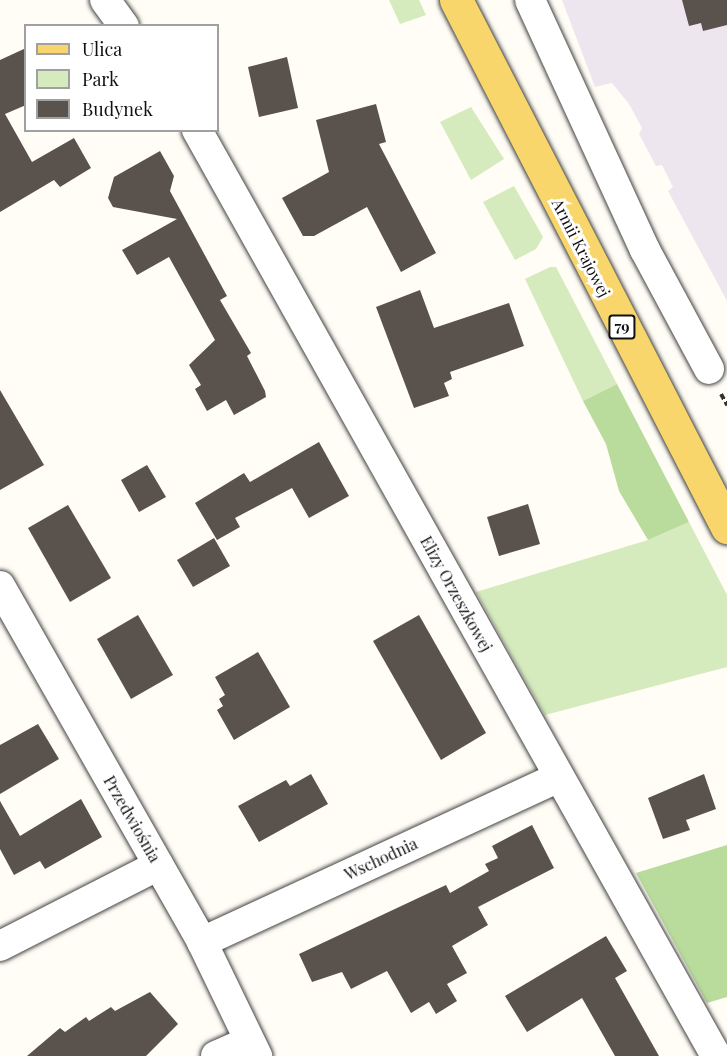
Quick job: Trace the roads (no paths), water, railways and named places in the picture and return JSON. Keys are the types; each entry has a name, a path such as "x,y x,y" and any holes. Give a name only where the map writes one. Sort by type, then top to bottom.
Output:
{"main road":[{"name":"Armii Krajowej","path":"456,0 727,527"}],"street":[{"path":"105,0 123,24"},
{"path":"530,0 645,250 709,369"},
{"name":"Elizy Orzeszkowej","path":"197,132 716,1056"},
{"name":"Przedwiośnia","path":"0,586 202,942 253,1048"},
{"name":"Wschodnia","path":"202,942 559,777"},
{"path":"0,946 159,865"},
{"path":"216,1056 253,1048"}]}
